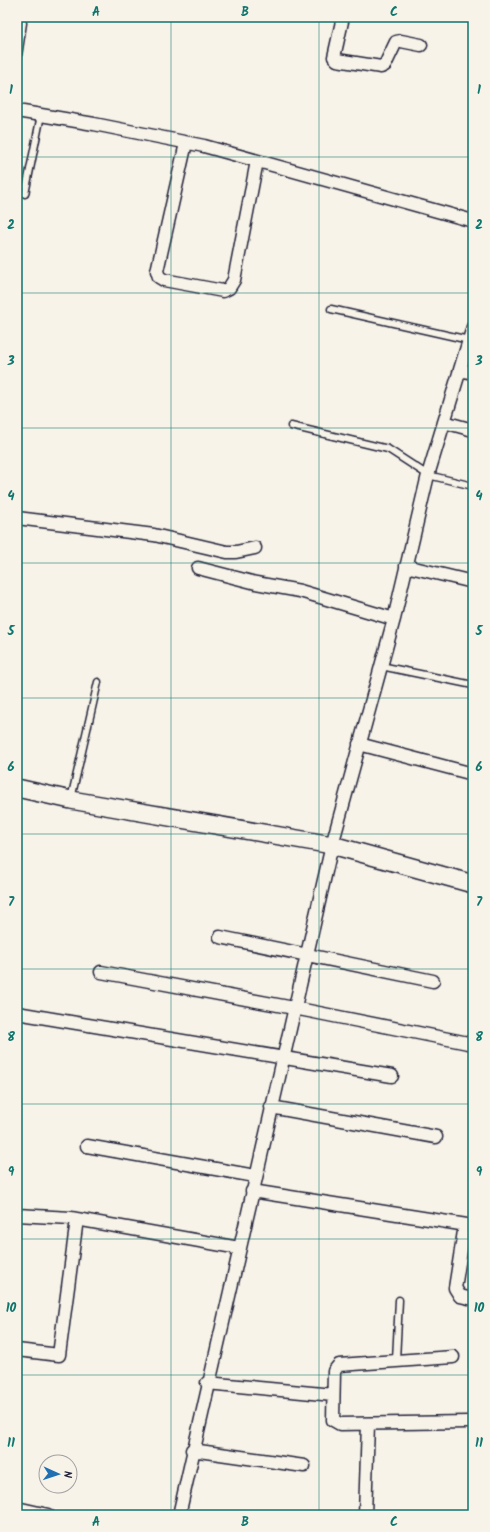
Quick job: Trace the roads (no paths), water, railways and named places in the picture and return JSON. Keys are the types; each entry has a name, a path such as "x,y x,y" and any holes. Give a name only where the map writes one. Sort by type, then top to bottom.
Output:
{"main road":[{"path":"17,788 70,800 332,846 473,884"}],"street":[{"path":"343,17 334,50 334,57 337,60 381,67 384,65 396,42 401,41 421,45"},
{"path":"17,110 186,143 473,220"},
{"path":"186,143 157,271 159,277 164,280 223,291 229,288 234,280 257,161"},
{"path":"178,1515 332,846 394,619 428,475 473,327"},
{"path":"460,370 473,373"},
{"path":"444,422 473,430"},
{"path":"17,518 154,535 227,552 236,552 256,548"},
{"path":"406,566 473,582"},
{"path":"198,568 256,583 300,591 394,619"},
{"path":"359,744 473,774"},
{"path":"220,936 433,981"},
{"path":"101,972 294,1008 473,1044"},
{"path":"17,1013 392,1076"},
{"path":"271,1107 436,1137"},
{"path":"87,1146 255,1176"},
{"path":"252,1191 469,1226 455,1288 460,1296 473,1299"},
{"path":"17,1215 77,1219 239,1248"},
{"path":"17,1350 59,1355 77,1219"},
{"path":"453,1357 339,1365 334,1371 332,1416 334,1422 340,1424 468,1422"},
{"path":"208,1384 333,1394"},
{"path":"365,1515 368,1424"},
{"path":"192,1450 304,1466"},
{"path":"17,1508 48,1515"}],"lane":[{"path":"17,64 23,23"},
{"path":"25,194 42,115"},
{"path":"331,309 469,340"},
{"path":"291,426 388,449 428,475 473,486"},
{"path":"380,666 473,685"},
{"path":"70,800 98,682"},
{"path":"396,1360 399,1300"}]}
